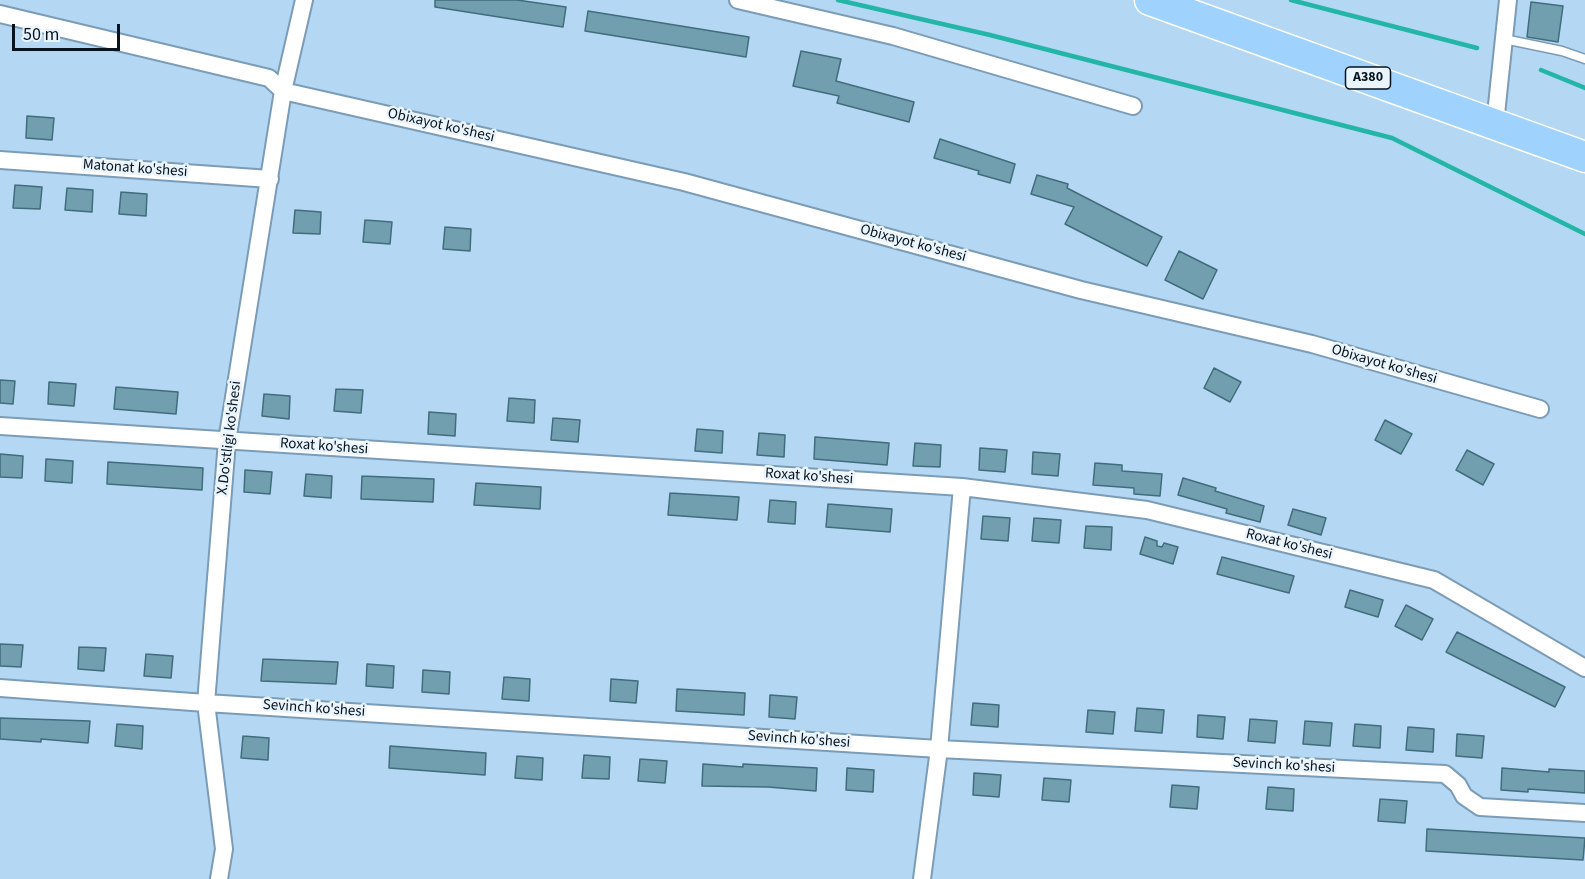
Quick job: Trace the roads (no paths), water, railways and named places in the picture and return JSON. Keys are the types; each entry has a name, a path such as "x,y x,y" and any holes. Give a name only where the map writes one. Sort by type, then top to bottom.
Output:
{"highway":[{"name":"A380","path":"1150,0 1585,157"}],"street":[{"name":"X.Do'stligi ko'shesi","path":"219,879 224,849 206,703 227,441 283,91 304,0"},
{"path":"738,0 893,36 1133,106"},
{"path":"1495,124 1508,0"},
{"name":"Obixayot ko'shesi","path":"0,14 269,78 283,91 684,182 1082,290 1311,344 1540,409"},
{"name":"Matonat ko'shesi","path":"0,160 270,178"},
{"name":"Roxat ko'shesi","path":"0,426 962,487 1147,510 1434,580 1585,668"},
{"path":"922,879 939,749 962,487"},
{"name":"Sevinch ko'shesi","path":"0,688 939,749 1445,774 1458,785 1464,796 1480,807 1585,813"}],"lane":[{"path":"1504,39 1585,58"}],"waterway":[{"path":"838,0 990,35 1392,138 1585,234"},
{"path":"1291,0 1477,48"},
{"path":"1541,70 1585,88"}]}
